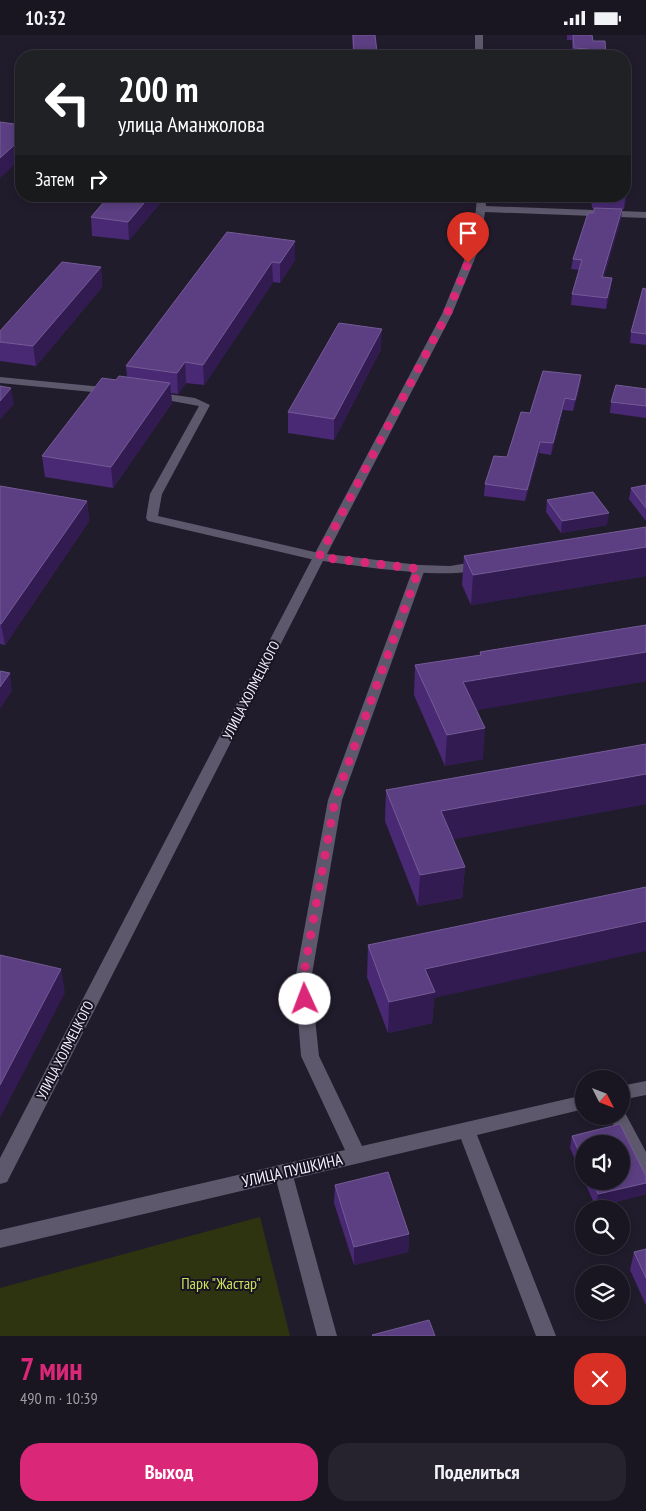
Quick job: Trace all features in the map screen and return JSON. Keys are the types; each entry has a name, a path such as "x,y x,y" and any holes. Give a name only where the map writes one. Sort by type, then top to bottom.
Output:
{"street":[{"path":"479,35 479,50"},
{"path":"481,203 646,215"},
{"name":"УЛИЦА ХОЛМЕЦКОГО","path":"0,1176 319,557 447,314 475,247 481,203"},
{"path":"0,380 126,392"},
{"path":"146,394 194,401 205,405 156,494 152,519 319,557 419,569 450,570 489,564"},
{"path":"357,1155 310,1056 303,980 335,800 419,569"},
{"path":"630,1091 646,1088"},
{"name":"УЛИЦА ПУШКИНА","path":"0,1239 575,1104"},
{"path":"623,1125 646,1170"},
{"path":"466,1129 546,1336"},
{"path":"283,1172 327,1336"}],"green space":[{"name":"Парк \"Жастар\"","path":"260,1217 290,1336 0,1336 0,1288"}],"building":[{"path":"353,35 375,35 377,50 354,50"},
{"path":"573,35 592,35 593,41 605,41 606,50 574,48"},
{"path":"0,122 15,124 15,144 0,158"},
{"path":"104,202 145,202 128,222 91,217"},
{"path":"594,208 622,209 602,277 612,278 607,298 572,294 582,260 573,259 588,213 594,213"},
{"path":"227,232 295,241 280,263 272,262 203,365 185,362 177,373 126,366"},
{"path":"62,262 101,267 33,346 0,342 0,331"},
{"path":"643,288 646,289 646,334 631,332"},
{"path":"339,323 382,329 334,419 288,412"},
{"path":"543,371 581,375 575,400 565,398 553,443 540,442 527,490 485,484 494,456 507,457 521,412 530,413"},
{"path":"119,376 170,383 111,467 42,456 102,378 116,380"},
{"path":"616,385 646,389 646,406 611,402"},
{"path":"0,386 11,388 0,401"},
{"path":"646,485 646,508 631,488"},
{"path":"0,486 87,501 1,624 0,624"},
{"path":"593,492 609,513 562,521 547,500"},
{"path":"646,527 646,547 473,575 464,556"},
{"path":"646,625 646,652 463,682 485,728 447,735 415,665 481,655 480,652"},
{"path":"0,671 10,673 0,687"},
{"path":"646,744 646,774 441,811 465,867 420,875 386,790"},
{"path":"646,887 646,921 425,969 435,992 389,1002 368,945"},
{"path":"0,955 61,969 0,1085"},
{"path":"620,1125 626,1135 576,1135"},
{"path":"630,1144 646,1176 646,1183 630,1187"},
{"path":"388,1172 409,1234 354,1247 335,1185"},
{"path":"596,1190 615,1190 598,1194"},
{"path":"646,1249 646,1278 634,1252"},
{"path":"429,1320 435,1336 372,1335"}],"route":[{"path":"305,999 303,980 335,800 419,569 319,557 447,314 468,263"}]}
